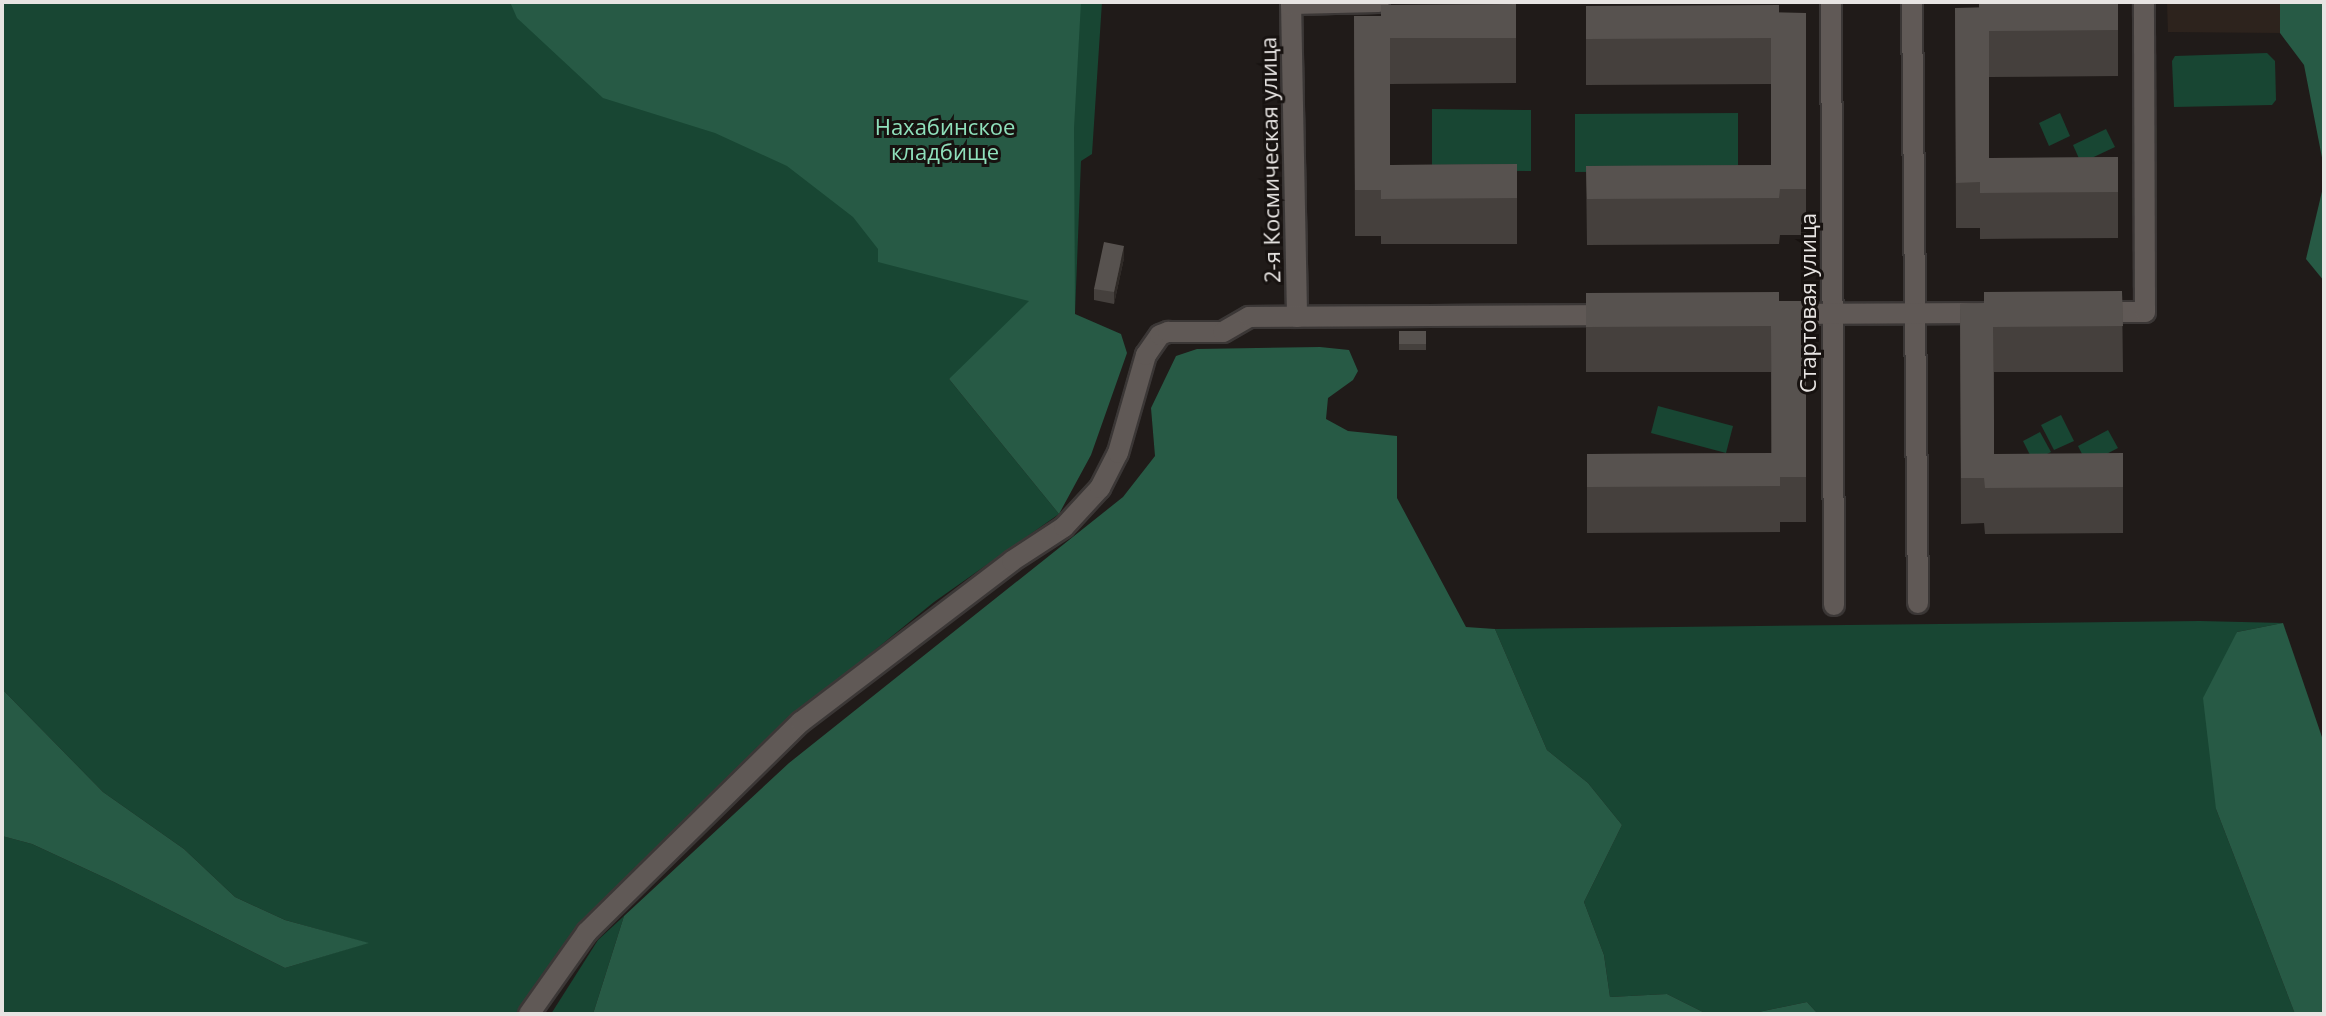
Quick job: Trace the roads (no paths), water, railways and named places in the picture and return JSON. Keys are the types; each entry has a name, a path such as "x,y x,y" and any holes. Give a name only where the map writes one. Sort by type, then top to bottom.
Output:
{"street":[{"path":"1291,3 1379,2"},
{"name":"Стартовая улица","path":"1831,2 1834,605"},
{"path":"1912,2 1918,603"},
{"path":"2068,312 2145,312 2144,2"},
{"name":"2-я Космическая улица","path":"1291,3 1297,317"},
{"path":"1755,314 2007,313"},
{"path":"529,1014 587,932 801,722 1012,561 1064,527 1100,488 1118,453 1146,355 1160,335 1223,332 1249,317 1632,315"}],"park label":[{"name":"Нахабинское кладбище","path":"945,138"}]}
